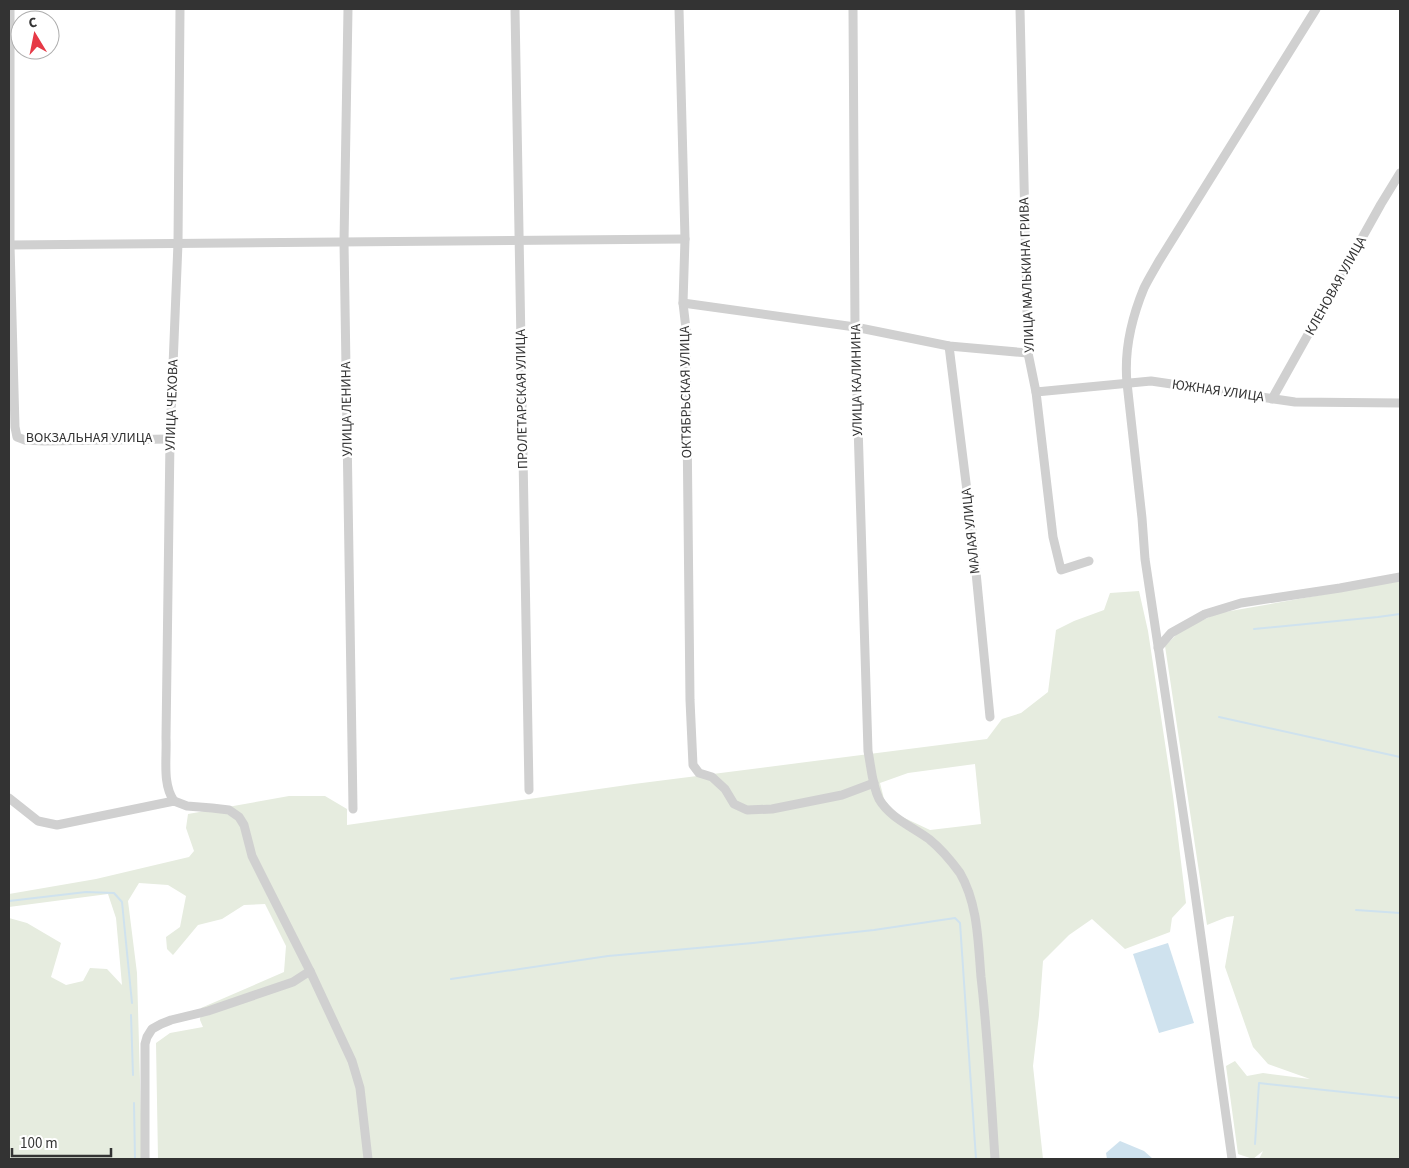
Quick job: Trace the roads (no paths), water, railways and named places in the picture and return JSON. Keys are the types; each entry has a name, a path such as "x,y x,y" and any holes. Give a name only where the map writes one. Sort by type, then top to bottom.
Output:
{"street":[{"name":"ВОКЗАЛЬНАЯ УЛИЦА","path":"10,9 10,245 15,427 17,437 25,440 44,441 170,439"},
{"name":"УЛИЦА ЧЕХОВА","path":"174,801 167,784 166,738 170,439 178,244 180,9"},
{"name":"УЛИЦА ЛЕНИНА","path":"348,9 344,242 352,809"},
{"name":"ПРОЛЕТАРСКАЯ УЛИЦА","path":"515,9 529,790"},
{"name":"ОКТЯБРЬСКАЯ УЛИЦА","path":"679,9 685,238 683,303 686,329 690,700 693,765 699,773 712,777 725,789 734,804 747,810 772,809 842,795 874,783"},
{"name":"УЛИЦА КАЛИНИНА","path":"853,9 855,327 868,751 874,783 880,799 892,814 930,840 948,858 960,874 972,903 976,924 984,1008 995,1159"},
{"name":"УЛИЦА МАЛЬКИНА ГРИВА","path":"1020,9 1028,353 1036,392 1053,537 1061,570 1089,561"},
{"path":"1232,1159 1193,879 1145,560 1127,382 1128,340 1145,286 1159,261 1316,9"},
{"name":"КЛЕНОВАЯ УЛИЦА","path":"1272,399 1400,173"},
{"path":"10,245 685,238"},
{"path":"683,303 855,327 949,346 1028,353"},
{"name":"МАЛАЯ УЛИЦА","path":"949,346 972,531 990,717"},
{"name":"ЮЖНАЯ УЛИЦА","path":"1036,392 1151,381 1295,402 1400,403"},
{"path":"1158,648 1171,633 1205,614 1241,603 1400,577"},
{"path":"9,798 38,821 57,825 174,801 187,806 229,810 239,816 244,825 252,856 258,870 310,971 352,1061 360,1088 368,1159"},
{"path":"145,1159 145,1044 152,1030 171,1020 208,1011 293,982 310,971"}],"water":[{"path":"1168,943 1194,1023 1159,1033 1133,954"},
{"path":"1120,1141 1144,1151 1153,1159 1107,1159 1106,1153"}],"waterway":[{"path":"1254,629 1400,614"},
{"path":"1219,717 1400,757"},
{"path":"9,901 86,892 114,893 122,902 132,1003"},
{"path":"1356,910 1400,913"},
{"path":"451,979 608,956 874,930 955,918 960,923 976,1159"},
{"path":"131,1015 133,1075"},
{"path":"1255,1144 1259,1083 1400,1098"},
{"path":"134,1103 135,1159"}]}
